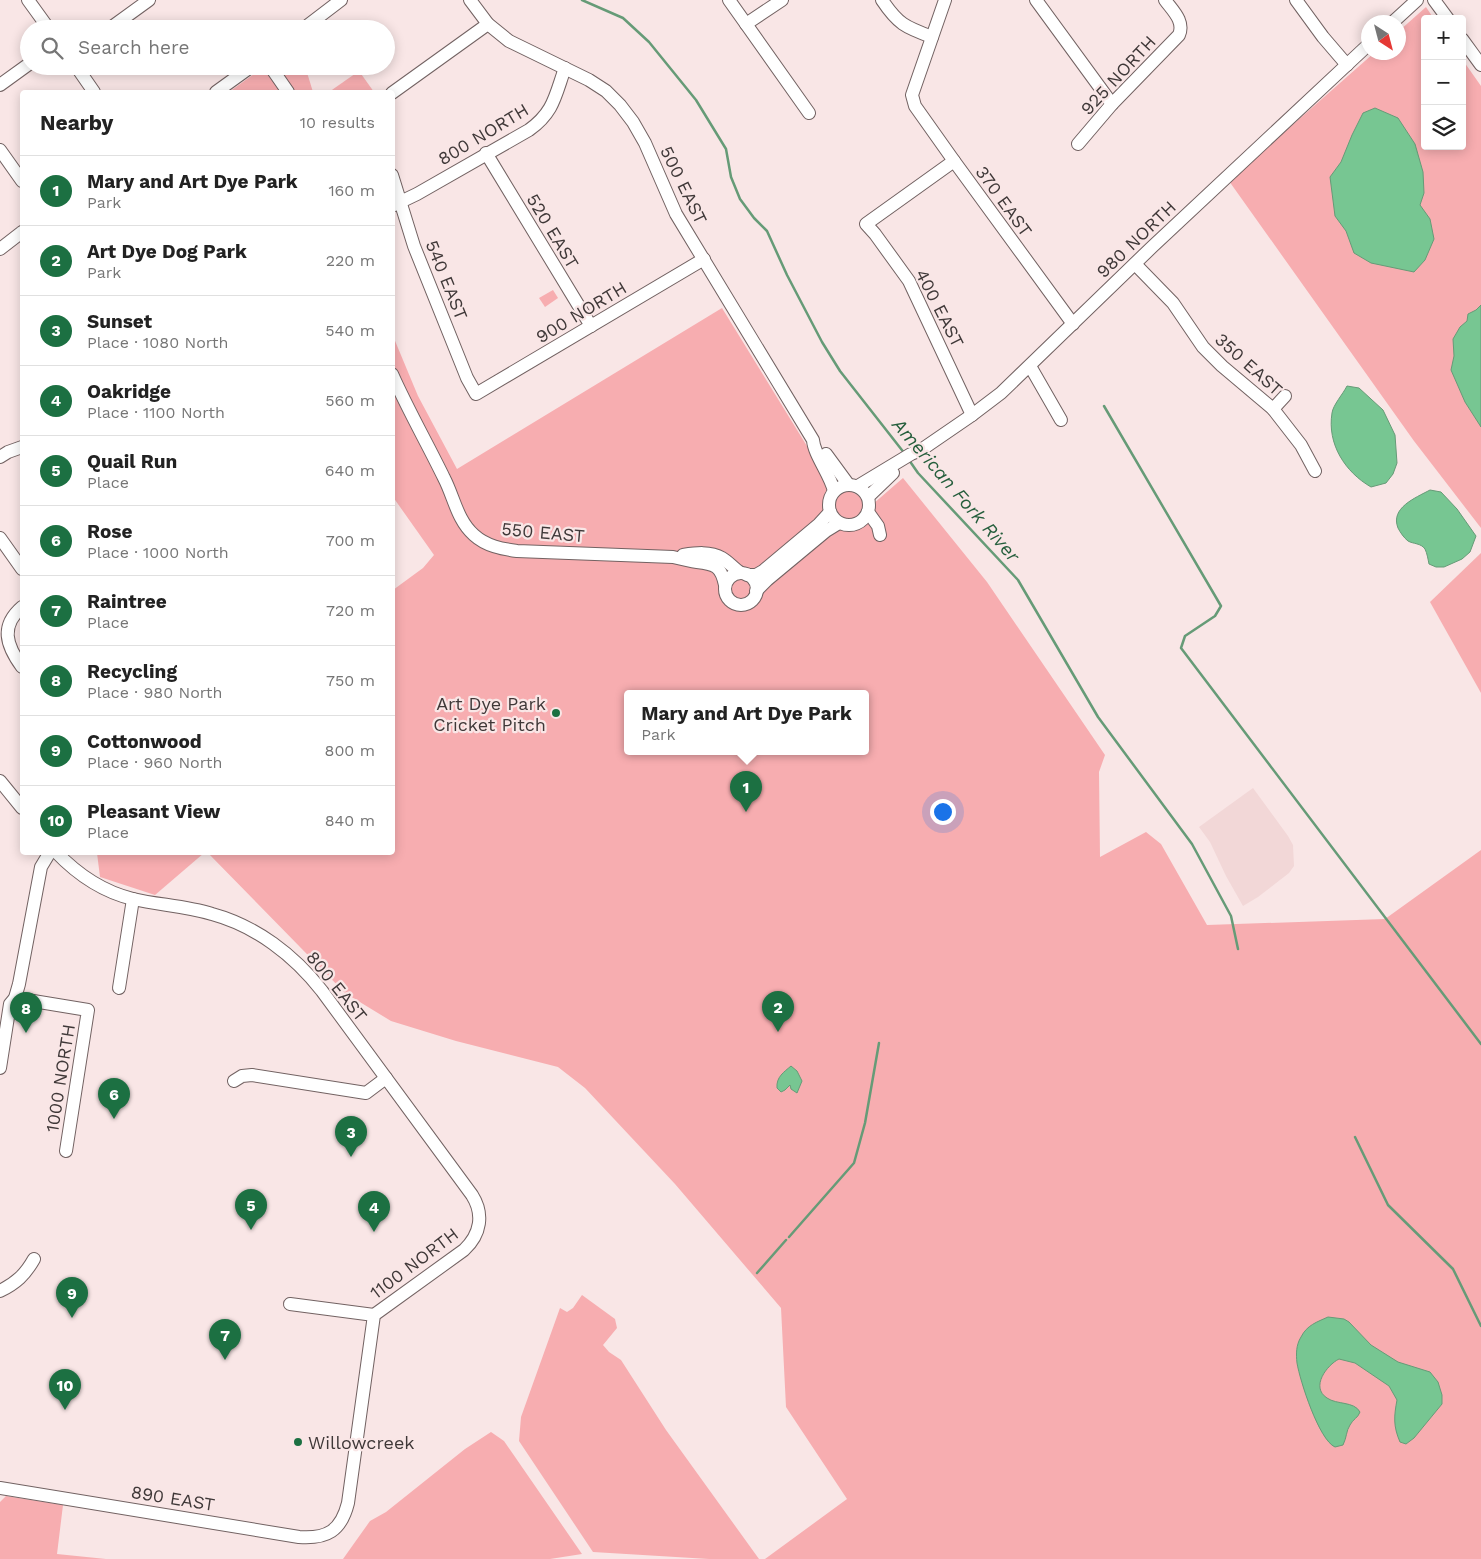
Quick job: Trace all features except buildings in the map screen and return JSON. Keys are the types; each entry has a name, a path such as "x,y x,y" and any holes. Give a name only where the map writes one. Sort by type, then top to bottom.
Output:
{"street":[{"path":"28,0 42,20"},
{"path":"121,20 149,0"},
{"name":"500 EAST","path":"470,0 488,24 509,41 589,80 606,91 620,105 633,122 645,143 676,214 813,440 819,444 853,485"},
{"path":"729,0 809,114"},
{"path":"746,24 782,0"},
{"path":"882,0 897,20 932,37 945,0"},
{"path":"1036,0 1112,104"},
{"name":"925 NORTH","path":"1078,144 1112,104 1175,40 1182,29 1180,22 1165,0"},
{"path":"1296,0 1323,37 1347,65"},
{"path":"1401,15 1417,0"},
{"path":"1434,0 1445,15"},
{"path":"314,20 337,1"},
{"path":"395,91 488,24"},
{"name":"370 EAST","path":"932,37 912,95 915,106 1073,324"},
{"path":"1466,43 1481,64"},
{"name":"980 NORTH","path":"853,485 913,458 921,450 1001,393 1361,52"},
{"name":"800 NORTH","path":"396,204 529,130 541,121 550,109 565,68"},
{"path":"0,85 20,71"},
{"path":"82,75 93,90"},
{"path":"219,90 240,75"},
{"path":"276,75 287,90"},
{"path":"0,150 20,178"},
{"name":"520 EAST","path":"486,153 590,326"},
{"name":"400 EAST","path":"954,161 866,224 909,281 972,415"},
{"name":"540 EAST","path":"396,204 467,378 476,394"},
{"path":"0,249 20,234"},
{"name":"900 NORTH","path":"476,394 704,259"},
{"name":"350 EAST","path":"1135,264 1173,303 1203,347 1222,366 1273,409 1302,445 1315,471"},
{"path":"1030,366 1061,420"},
{"name":"550 EAST","path":"395,380 446,482 461,518 468,529 478,538 498,548 517,551 673,557 714,564 721,572 726,585"},
{"path":"1273,409 1285,396"},
{"name":"500 EAST","path":"813,440 813,446 832,480 834,491"},
{"path":"0,457 20,448"},
{"name":"980 NORTH","path":"868,497 896,467"},
{"path":"843,485 853,485 865,492 868,497 868,512 859,522 846,525 839,523 834,518 830,512 829,501 834,491 843,485"},
{"path":"744,574 753,579 755,583 756,591 754,598 750,602 740,605 735,604 727,597 725,592 730,577 735,574 744,574 756,574 764,571 819,524 830,512"},
{"path":"859,522 872,532 880,535 878,526 868,512"},
{"path":"756,591 805,548 839,523"},
{"path":"0,538 20,566"},
{"name":"550 EAST","path":"673,557 699,553 711,554 724,560 744,574"},
{"path":"20,609 12,615 6,629 6,639 20,664"},
{"path":"0,781 20,806"},
{"path":"0,1068 10,1004 15,998 20,984 41,867 48,855"},
{"name":"800 EAST","path":"59,855 94,883 117,894 213,914 240,924 290,957 316,983 472,1194 480,1210 478,1229"},
{"path":"119,988 134,899"},
{"name":"1000 NORTH","path":"15,998 88,1010 66,1151"},
{"path":"234,1081 242,1076 252,1075 366,1093 386,1078"},
{"name":"1100 NORTH","path":"334,1530 339,1526 344,1516 348,1502 374,1315 464,1250 474,1239 478,1229"},
{"path":"0,1291 25,1274 34,1260"},
{"path":"290,1304 374,1315"},
{"name":"890 EAST","path":"2,1489 299,1537 316,1538 334,1530"}],"shaded area":[{"path":"1426,7 1431,15 1421,15 1421,150 1466,150 1466,65 1481,86 1481,528 1414,441 1229,181 1366,60 1406,60 1406,25"},
{"path":"253,75 308,75 312,90 232,90"},
{"path":"353,75 362,75 373,90 332,90"},
{"path":"1375,108 1398,118 1415,144 1423,172 1424,193 1420,205 1430,219 1434,239 1425,260 1414,272 1371,263 1354,253 1346,231 1335,216 1330,177 1341,162 1363,113"},
{"path":"553,290 558,298 545,307 539,298"},
{"path":"1481,305 1481,427 1465,402 1451,370 1454,356 1453,339 1460,327 1467,321 1468,314"},
{"path":"722,308 826,477 873,504 903,478 987,582 1105,755 1099,772 1100,857 1146,832 1161,844 1207,925 1385,919 1481,850 1481,1559 765,1559 847,1499 786,1407 781,1308 675,1184 585,1088 558,1067 456,1041 391,1021 345,993 210,855 395,855 395,589 423,568 434,555 395,500 395,341 418,396 457,469"},
{"path":"1347,386 1359,388 1383,410 1395,435 1397,463 1393,474 1386,483 1371,487 1362,481 1346,465 1335,446 1332,436 1332,413"},
{"path":"1430,490 1441,492 1457,509 1476,536 1470,552 1462,559 1444,567 1436,567 1429,564 1425,549 1407,540 1399,530 1396,521 1405,504"},
{"path":"1481,553 1481,693 1430,602"},
{"path":"1253,788 1293,845 1294,866 1289,873 1243,906 1210,842 1199,827"},
{"path":"97,855 202,855 155,895 100,877"},
{"path":"791,1066 797,1071 802,1081 797,1093 791,1089 790,1085 781,1092 777,1088 778,1081 781,1075"},
{"path":"582,1295 615,1319 617,1328 603,1345 609,1352 621,1360 666,1430 759,1559 709,1559 593,1552 519,1441 521,1417 560,1308 567,1312 573,1308"},
{"path":"1328,1317 1344,1319 1371,1345 1398,1362 1430,1372 1438,1382 1442,1395 1442,1404 1414,1438 1406,1444 1400,1442 1396,1431 1397,1400 1389,1386 1355,1363 1339,1359 1325,1371 1320,1382 1320,1388 1327,1398 1354,1406 1360,1412 1349,1427 1343,1445 1335,1447 1323,1433 1306,1396 1297,1363 1297,1346 1306,1330 1313,1324"},
{"path":"491,1432 504,1441 582,1554 550,1559 343,1559 370,1521 386,1512 465,1449"},
{"path":"6,1496 63,1505 57,1554 106,1559 0,1559 0,1502"}],"waterway":[{"name":"American Fork River","path":"582,0 623,18 649,42 696,100 726,149 731,177 740,199 754,218 767,231 787,275 822,342 840,371 905,454"},
{"path":"1104,406 1221,606 1215,616 1185,636 1181,648 1481,1044"},
{"name":"American Fork River","path":"909,460 918,473 1018,580 1098,717 1192,844 1231,916 1238,949"},
{"path":"789,1237 854,1163 865,1123 879,1043"},
{"name":"American Fork River","path":"1355,1137 1388,1205 1453,1269 1481,1326"},
{"path":"757,1273 786,1240"}],"place":[{"name":"Art Dye Park Cricket Pitch","path":"556,713"},
{"name":"Mary and Art Dye Park","path":"746,812"},
{"name":"Art Dye Dog Park","path":"778,1032"},
{"name":"Recycling","path":"26,1033"},
{"name":"Rose","path":"114,1119"},
{"name":"Sunset","path":"351,1157"},
{"name":"Quail Run","path":"251,1230"},
{"name":"Oakridge","path":"374,1232"},
{"name":"Cottonwood","path":"72,1318"},
{"name":"Raintree","path":"225,1360"},
{"name":"Pleasant View","path":"65,1410"},
{"name":"Willowcreek","path":"298,1442"}]}
